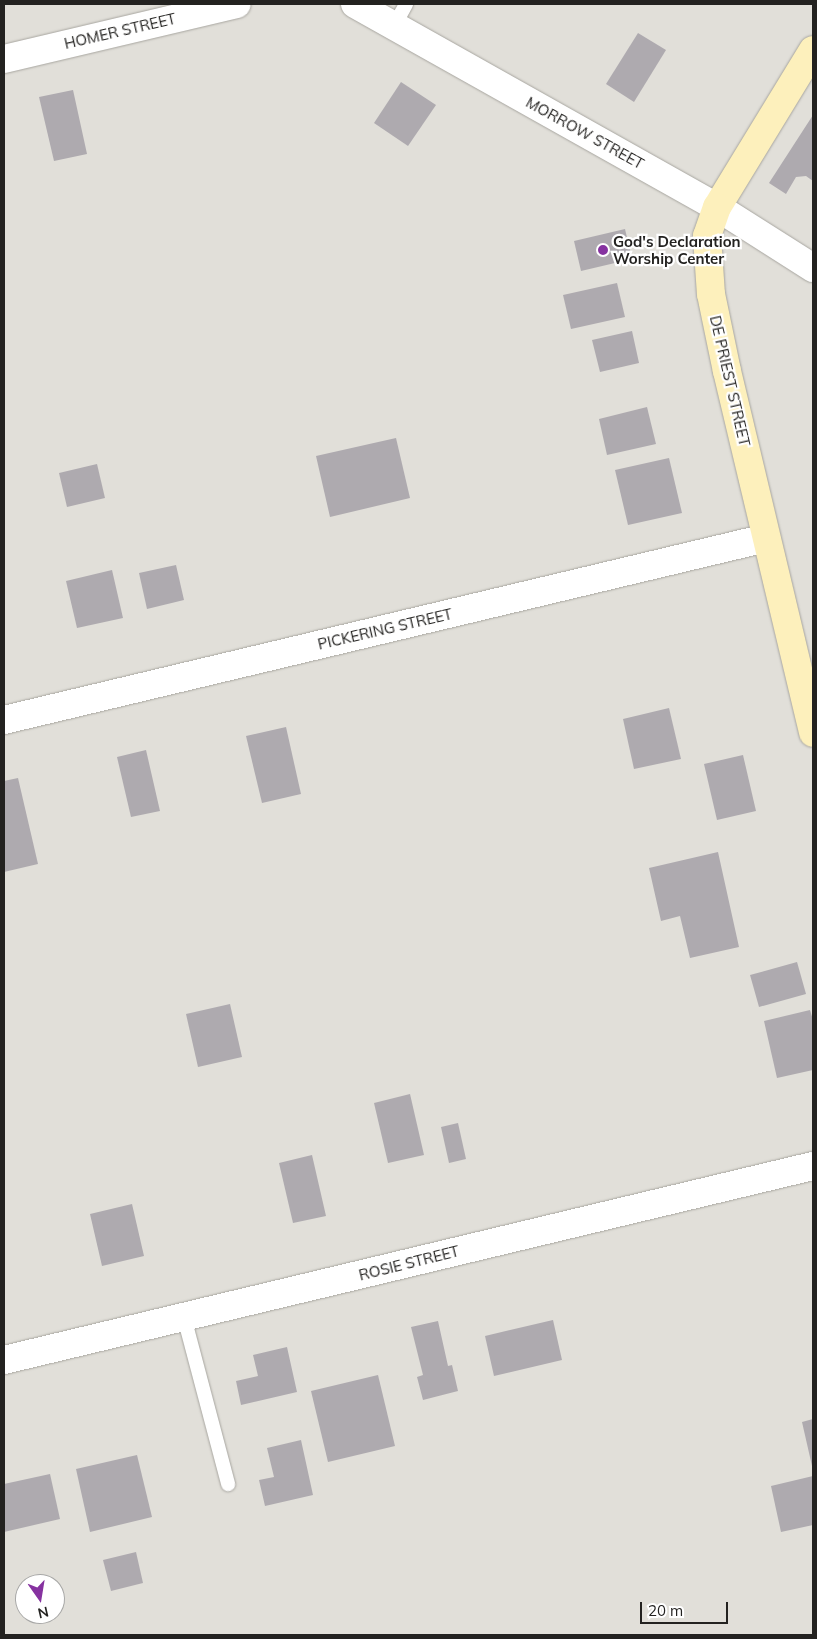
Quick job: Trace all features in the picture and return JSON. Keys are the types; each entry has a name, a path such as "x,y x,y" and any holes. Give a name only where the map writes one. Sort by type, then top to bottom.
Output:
{"street":[{"name":"HOMER STREET","path":"4,59 237,4"},
{"name":"MORROW STREET","path":"355,4 400,15 717,207 813,268"},
{"name":"DE PRIEST STREET","path":"813,50 717,207 707,236 711,294 766,538 813,733"},
{"name":"PICKERING STREET","path":"4,720 766,538"},
{"name":"ROSIE STREET","path":"4,1360 813,1166"}],"lane":[{"path":"184,1317 228,1484"}],"building":[{"path":"638,33 666,50 634,102 606,84"},
{"path":"401,82 436,105 408,146 374,123"},
{"path":"73,90 87,154 54,161 39,97"},
{"path":"813,115 813,181 806,176 796,177 786,194 769,183"},
{"name":"God's Declaration Worship Center","path":"625,229 632,259 581,271 574,241"},
{"path":"617,283 625,317 571,329 563,295"},
{"path":"632,331 639,363 600,372 592,340"},
{"path":"647,407 656,444 607,455 599,419"},
{"path":"396,438 410,498 330,517 316,456"},
{"path":"669,458 682,513 628,525 615,470"},
{"path":"97,464 105,498 67,507 59,473"},
{"path":"176,565 184,600 147,609 139,573"},
{"path":"112,570 123,618 77,628 66,581"},
{"path":"669,708 681,759 634,769 623,719"},
{"path":"286,727 301,794 262,803 246,736"},
{"path":"146,750 160,811 131,817 117,757"},
{"path":"743,755 756,811 717,820 704,764"},
{"path":"18,778 38,864 4,872 4,781"},
{"path":"718,852 739,947 690,958 680,916 661,921 649,868"},
{"path":"797,962 806,994 759,1007 750,975"},
{"path":"230,1004 242,1057 198,1067 186,1014"},
{"path":"810,1010 813,1020 813,1070 777,1078 764,1021"},
{"path":"410,1094 424,1155 388,1163 374,1103"},
{"path":"458,1123 466,1159 449,1163 441,1127"},
{"path":"312,1155 326,1216 293,1223 279,1163"},
{"path":"132,1204 144,1256 102,1266 90,1214"},
{"path":"553,1320 562,1360 494,1376 485,1336"},
{"path":"438,1321 448,1366 452,1365 458,1391 423,1400 417,1377 423,1375 411,1327"},
{"path":"287,1347 297,1392 241,1405 236,1381 258,1376 253,1355"},
{"path":"378,1375 395,1446 328,1462 311,1391"},
{"path":"813,1419 813,1466 812,1466 802,1422"},
{"path":"301,1440 313,1495 265,1506 259,1480 274,1477 267,1448"},
{"path":"137,1455 152,1517 90,1532 76,1469"},
{"path":"50,1474 60,1519 4,1532 4,1484"},
{"path":"813,1476 813,1525 781,1532 771,1486"},
{"path":"136,1552 143,1583 111,1591 103,1560"}],"place":[{"name":"God's Declaration Worship Center","path":"603,250"}]}
